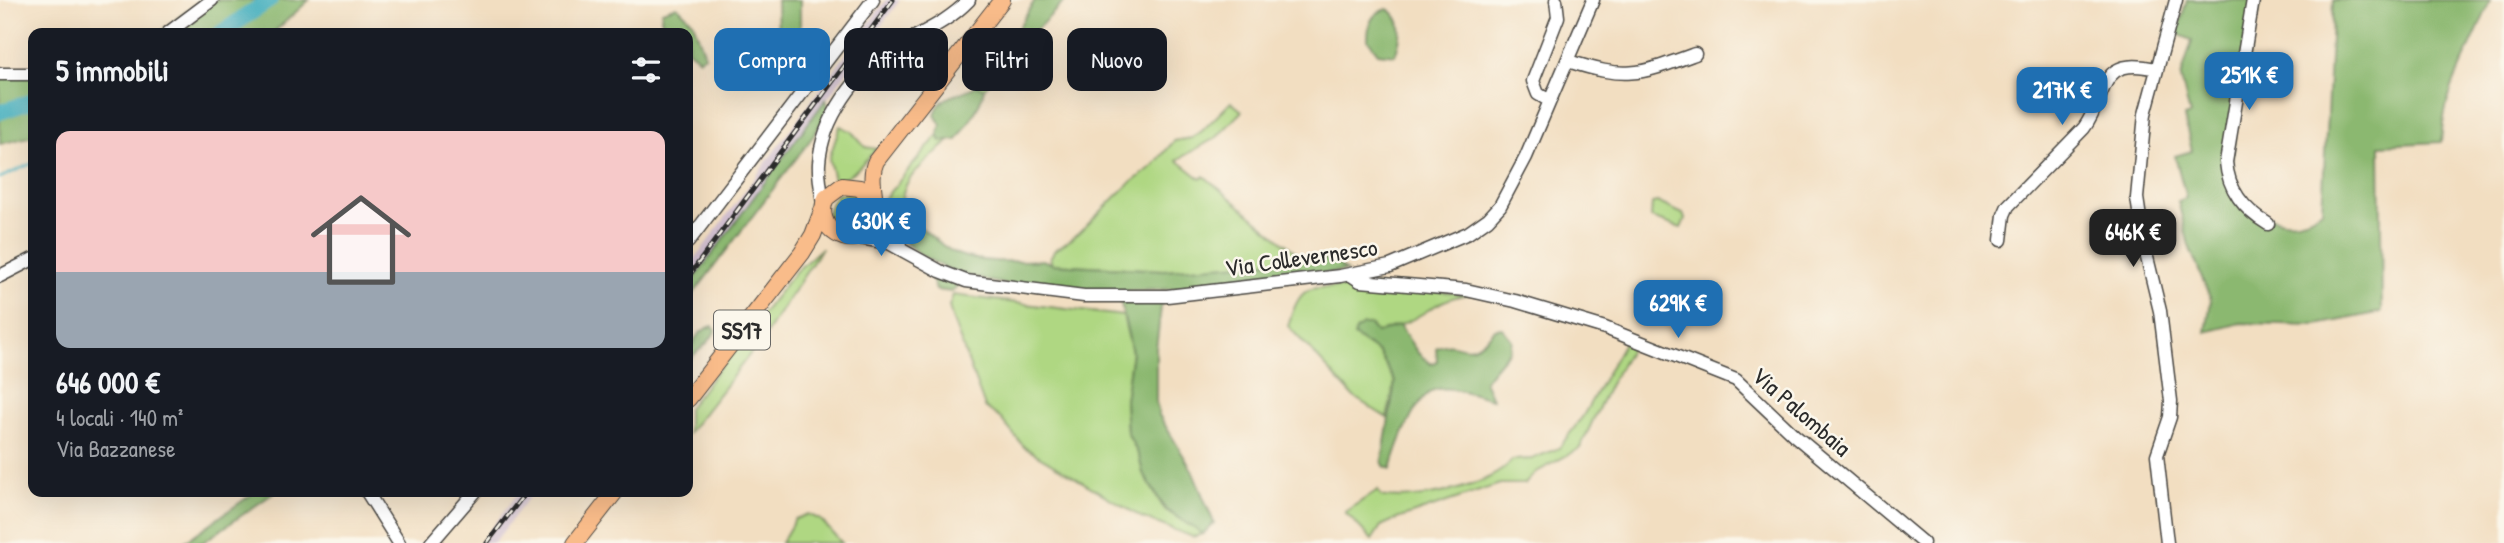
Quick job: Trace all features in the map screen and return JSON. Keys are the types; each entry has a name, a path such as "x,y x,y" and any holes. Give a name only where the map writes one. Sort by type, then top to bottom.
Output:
{"main road":[{"name":"SS17","path":"693,393 796,261 813,235 823,208 836,188 881,153 1002,0"},
{"name":"SS17","path":"874,207 872,173 881,153"},
{"path":"823,208 830,230 851,237 870,226 874,207 860,188 836,188"},
{"name":"SS17","path":"796,261 819,244 851,237"},
{"path":"575,543 611,497"}],"street":[{"path":"175,28 212,0"},
{"path":"693,235 873,0"},
{"path":"823,208 820,172 827,133 858,80 883,56 938,25 969,0"},
{"path":"1550,101 1538,93 1533,81 1558,17 1556,0"},
{"name":"Via Collevernesco","path":"851,237 877,239 940,271 971,282 1084,296 1167,296 1351,275 1413,258 1468,233 1488,219 1512,186 1592,0"},
{"path":"2167,543 2157,455 2169,419 2171,403 2160,311 2137,202 2144,118 2176,0"},
{"path":"2253,0 2234,101 2226,165 2238,198 2268,224"},
{"path":"1568,61 1602,72 1629,75 1695,54"},
{"path":"2001,240 2008,207 2084,128 2109,76 2120,67 2131,65 2156,69"},
{"path":"0,74 28,74"},
{"path":"820,172 825,184 836,188"},
{"name":"Via Collevernesco","path":"874,207 883,227 914,256"},
{"path":"0,276 28,262"},
{"name":"Via Palombaia","path":"1351,275 1362,281 1471,291 1515,301 1587,322 1736,380 1794,435 1923,543"},
{"path":"370,497 399,543"},
{"path":"431,543 471,497"}],"shaded area":[{"path":"886,0 900,0 879,28 865,28"},
{"path":"844,57 844,76 693,280 693,261 819,91 830,91 830,76"},
{"path":"515,497 529,497 494,543 480,543"}],"green space":[{"path":"201,0 309,0 278,28 165,28"},
{"path":"777,0 800,0 800,28 778,28"},
{"path":"1035,0 1066,0 1038,28 1018,28"},
{"path":"2187,0 2261,0 2238,110 2234,169 2242,192 2252,205 2272,218 2292,221 2311,217 2322,210 2333,0 2490,0 2453,84 2443,120 2441,142 2380,145 2382,312 2317,325 2241,323 2206,332 2211,300 2189,246 2178,201 2186,198 2175,156 2192,151 2184,117 2190,115 2181,78 2192,40 2177,34"},
{"path":"677,6 693,22 705,55 699,59 693,54 693,28 668,28 661,19 662,11"},
{"path":"1387,9 1399,23 1400,36 1395,55 1378,53 1368,40 1372,20 1377,13"},
{"path":"0,70 28,70 28,137 0,144"},
{"path":"966,91 983,91 980,103 957,140 941,141 938,135 941,125 935,115 946,99"},
{"path":"826,99 829,110 814,135 693,294 693,280"},
{"path":"1231,102 1242,111 1217,137 1177,160 1201,179 1204,176 1305,260 1164,270 1052,264 1050,258 1054,251 1079,233 1128,185 1152,167 1174,141 1192,138"},
{"path":"840,126 851,131 865,147 877,149 856,170 835,184 829,159"},
{"path":"938,135 941,141 948,142 921,166 906,184 902,205 906,217 892,222 892,226 884,215 883,200"},
{"path":"857,193 869,210 864,221 859,228 839,230 827,213 837,194"},
{"path":"1657,202 1683,214 1685,219 1681,228 1651,218 1652,203"},
{"path":"899,217 913,222 949,250 977,259 1043,260 1052,264 1164,270 1317,258 1334,261 1346,271 1174,289 1104,291 1037,288 976,278 926,258 892,226 892,222"},
{"path":"822,248 765,335 693,427 693,402 795,272"},
{"path":"934,273 960,283 952,292 936,290 932,280"},
{"path":"1358,285 1470,294 1440,303 1409,321 1382,332 1368,344 1379,353 1395,382 1387,418 1354,397 1288,326 1299,298 1306,292"},
{"path":"953,295 1123,316 1132,352 1125,400 1127,432 1139,456 1143,473 1164,509 1203,534 1193,537 1143,518 1024,447 1001,419 985,407 952,318 949,306"},
{"path":"1120,299 1162,299 1156,349 1156,402 1159,415 1192,470 1214,523 1203,534 1165,509 1143,473 1139,456 1127,432 1125,400 1132,352"},
{"path":"1363,325 1370,325 1377,333 1399,325 1418,353 1431,364 1437,361 1436,348 1452,345 1470,348 1485,340 1495,329 1502,328 1512,340 1510,350 1484,381 1492,399 1450,389 1437,389 1429,393 1408,423 1391,469 1384,466 1382,461 1395,382 1379,353 1354,336 1356,330"},
{"path":"713,326 715,330 711,338 693,356 695,339"},
{"path":"1626,339 1634,343 1609,386 1580,448 1535,473 1525,484 1500,484 1394,520 1381,526 1372,540 1345,512 1378,490 1381,496 1395,498 1451,491 1488,478 1512,460 1532,459 1559,448 1583,416"},
{"path":"248,497 268,497 202,543 183,543"},
{"path":"808,514 821,520 842,543 781,543 795,519"}],"waterway":[{"path":"228,28 270,0"},
{"path":"0,112 28,103"},
{"path":"0,178 28,165"}],"railway":[{"path":"693,270 893,0"},
{"path":"487,543 522,497"}]}
